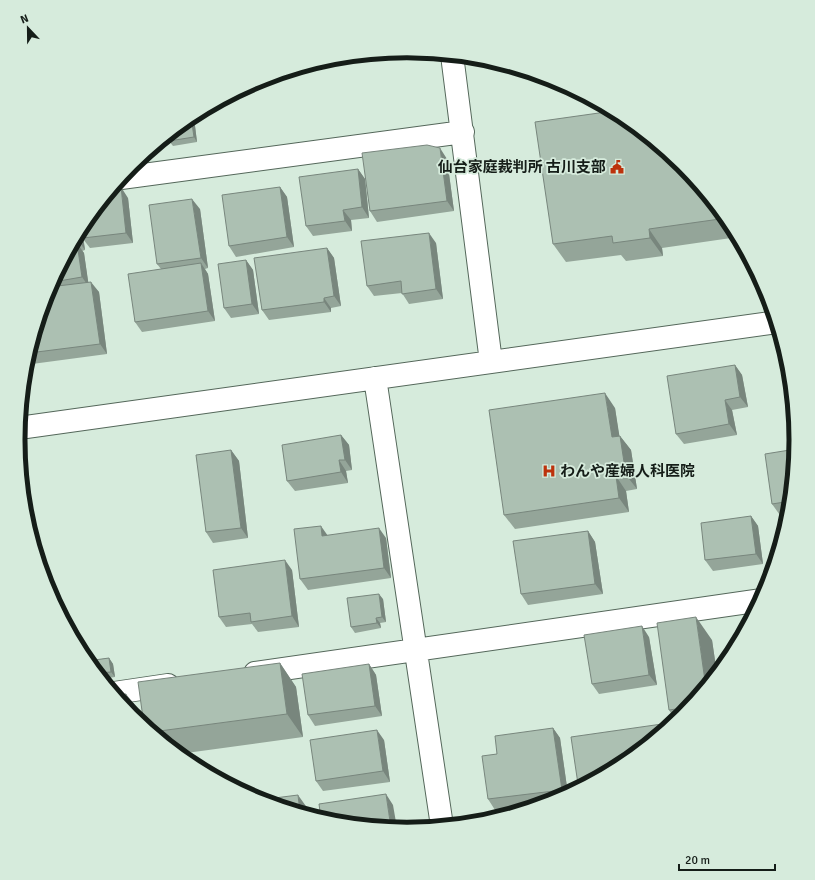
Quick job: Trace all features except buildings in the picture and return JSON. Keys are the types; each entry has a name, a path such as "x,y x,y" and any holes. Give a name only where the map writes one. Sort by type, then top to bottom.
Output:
{"street":[{"path":"453,60 491,362"},
{"path":"131,177 463,132"},
{"path":"26,424 375,378 772,323"},
{"path":"375,378 441,821"},
{"path":"236,676 754,601"},
{"path":"120,692 190,682"}],"place":[{"name":"仙台家庭裁判所 古川支部","path":"617,167"},
{"name":"わんや産婦人科医院","path":"549,471"}]}
